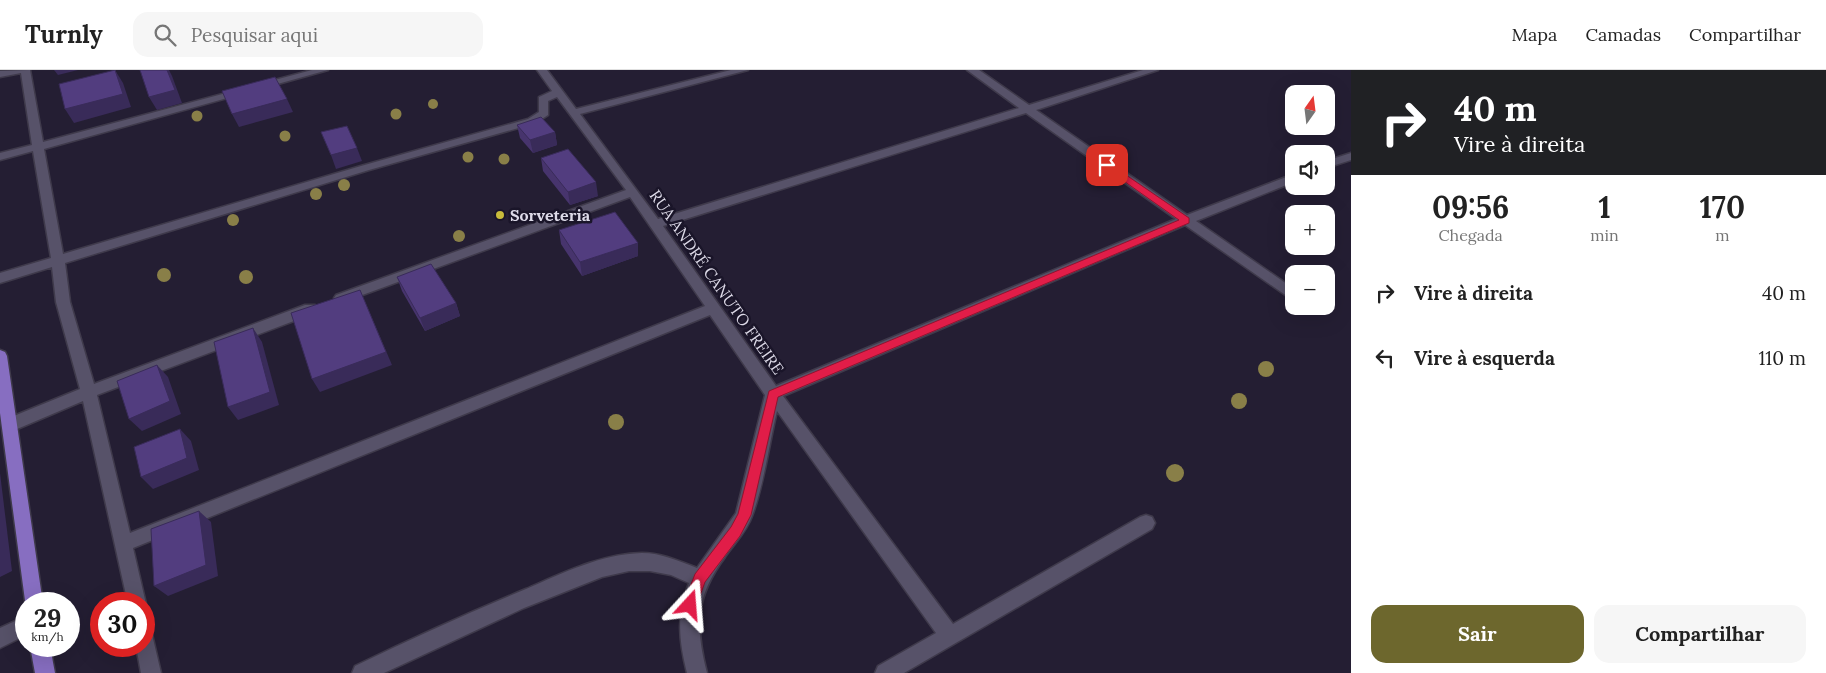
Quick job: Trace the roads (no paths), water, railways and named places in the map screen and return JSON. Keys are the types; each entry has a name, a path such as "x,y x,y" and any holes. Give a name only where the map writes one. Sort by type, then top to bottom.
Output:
{"main road":[{"path":"0,356 32,592"},
{"path":"42,657 44,673"}],"street":[{"path":"0,74 24,70 39,146 63,302 89,392 125,543 135,592"},
{"path":"0,157 323,70"},
{"name":"RUA ANDRÉ CANUTO FREIRE","path":"542,70 656,224 773,394 744,515 735,532 700,578 693,593 687,616 697,673"},
{"path":"572,113 743,70"},
{"path":"972,70 1285,290"},
{"path":"656,224 1153,70"},
{"path":"0,278 365,168 532,121 544,113 543,99 557,92"},
{"path":"1335,162 1351,156"},
{"path":"950,636 773,394 1186,220 1285,182"},
{"path":"10,425 89,392 408,272 633,192"},
{"path":"125,543 713,308"},
{"path":"885,673 1146,523"},
{"path":"362,673 505,607 583,574 614,565 641,562 665,563 700,578"},
{"path":"0,638 15,630"},
{"path":"148,657 151,673"}],"place":[{"name":"Sorveteria","path":"500,215"}]}
